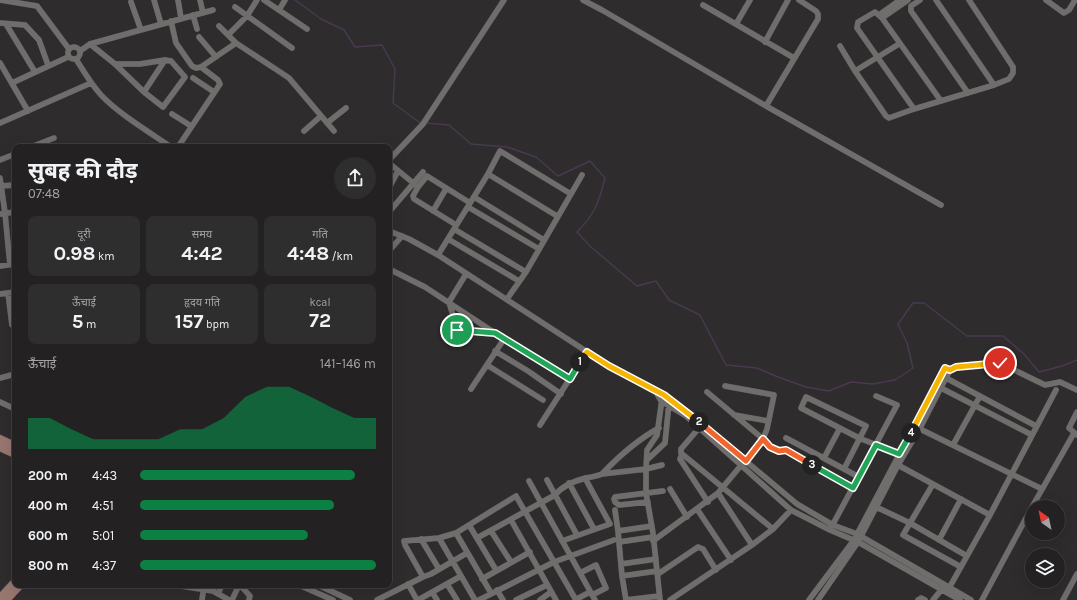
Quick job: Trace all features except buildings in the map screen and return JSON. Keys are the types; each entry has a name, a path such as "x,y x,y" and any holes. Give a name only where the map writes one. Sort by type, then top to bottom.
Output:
{"street":[{"path":"0,0 37,6 69,49"},
{"path":"154,0 161,24"},
{"path":"178,0 181,18"},
{"path":"200,0 203,12"},
{"path":"228,35 247,16 257,0"},
{"path":"264,0 307,29"},
{"path":"278,10 285,0"},
{"path":"392,157 424,122 504,0"},
{"path":"582,0 602,10 766,106 941,205"},
{"path":"736,24 750,0"},
{"path":"765,42 788,0"},
{"path":"766,106 818,19 818,14 816,11 800,0"},
{"path":"879,15 900,0"},
{"path":"908,0 879,15 858,22 857,28 914,109"},
{"path":"920,0 912,6 911,11 968,93"},
{"path":"936,0 994,85"},
{"path":"840,46 855,71 886,116 889,118 1009,79 1014,73 1013,66 969,0"},
{"path":"1046,0 1064,13 1069,10 1075,0"},
{"path":"131,2 141,30"},
{"path":"703,5 794,58"},
{"path":"235,7 292,48"},
{"path":"76,60 80,55 80,51 90,44 213,10"},
{"path":"193,15 197,29"},
{"path":"879,15 941,102"},
{"path":"171,21 176,42 192,66 196,68 202,67 236,42"},
{"path":"3,23 25,25 39,40 48,65"},
{"path":"3,23 35,72"},
{"path":"219,26 236,42 286,76 334,131"},
{"path":"199,37 216,57"},
{"path":"90,44 163,107 185,77 171,61 165,60 140,64 115,64"},
{"path":"855,71 899,44"},
{"path":"69,49 75,47 80,51"},
{"path":"68,57 67,53 69,49"},
{"path":"12,83 68,57 76,60 91,83 102,96 133,121 167,144"},
{"path":"144,92 165,60"},
{"path":"0,63 28,111"},
{"path":"180,144 220,84 218,80 202,67"},
{"path":"193,78 214,92"},
{"path":"0,123 91,83"},
{"path":"327,123 346,108"},
{"path":"172,114 191,126"},
{"path":"304,131 321,116"},
{"path":"39,144 54,138"},
{"path":"438,255 467,204 474,197 488,174 500,151 571,194"},
{"path":"0,160 12,155"},
{"path":"392,166 416,186"},
{"path":"392,182 398,171"},
{"path":"423,172 416,186 413,196 414,199 453,223"},
{"path":"488,174 557,216"},
{"path":"507,299 526,272 582,175"},
{"path":"392,209 427,176 504,229 539,249"},
{"path":"0,178 3,214 12,264 0,266"},
{"path":"1,186 12,185"},
{"path":"433,211 446,188"},
{"path":"474,197 544,240"},
{"path":"504,229 510,219"},
{"path":"454,229 526,272"},
{"path":"392,232 438,255 609,366 656,392 662,398 692,416 797,504 832,527"},
{"path":"392,248 402,236"},
{"path":"448,239 519,282"},
{"path":"484,261 490,251"},
{"path":"392,270 425,287 504,339 570,379"},
{"path":"466,274 449,302 457,330 495,333"},
{"path":"0,294 12,292"},
{"path":"8,293 12,325"},
{"path":"471,389 504,339"},
{"path":"495,351 528,371 561,394"},
{"path":"540,424 587,352"},
{"path":"827,600 820,598 858,538 896,464 950,370 956,367 1000,363 1045,385 1060,382 1077,390"},
{"path":"487,364 543,400"},
{"path":"896,464 899,454 917,427 945,368 950,370"},
{"path":"0,378 12,375"},
{"path":"946,378 1036,426"},
{"path":"479,600 570,555 616,541 653,539 708,502 720,491 763,439 767,429 774,396 725,386"},
{"path":"941,388 1032,435"},
{"path":"933,600 946,590 961,567 1056,390"},
{"path":"707,392 763,439 770,447 779,451 786,450 853,488"},
{"path":"832,527 897,405 876,396"},
{"path":"953,445 980,396"},
{"path":"844,468 859,438 866,426 806,397 801,408 859,438 899,454"},
{"path":"615,510 618,531 616,541 626,600 659,598 658,573 646,494 646,469 647,450 656,438 659,428 662,398"},
{"path":"0,402 12,408"},
{"path":"669,402 791,510 858,538 946,590 960,600"},
{"path":"647,460 654,452 664,445 669,402"},
{"path":"1036,500 1075,434 1068,428 1077,412"},
{"path":"733,415 768,421"},
{"path":"917,427 1042,489"},
{"path":"659,428 665,440"},
{"path":"602,474 625,451 659,428"},
{"path":"699,428 681,449 680,452 682,454 680,459 708,502"},
{"path":"824,458 840,428"},
{"path":"786,438 859,477"},
{"path":"0,439 12,445"},
{"path":"0,447 12,453"},
{"path":"682,454 720,491 773,529"},
{"path":"896,464 990,515"},
{"path":"477,538 511,520 555,494 560,488 569,484 602,474 646,469 662,465"},
{"path":"562,541 610,524 585,478"},
{"path":"546,480 577,535"},
{"path":"529,481 592,595"},
{"path":"569,484 594,530"},
{"path":"933,484 903,535 961,567"},
{"path":"670,490 687,516"},
{"path":"648,502 619,504 615,502 614,498 663,491"},
{"path":"720,491 752,545"},
{"path":"423,577 404,541 439,538 456,533 516,496 576,600 592,595 606,588 596,565 580,573"},
{"path":"939,540 961,499"},
{"path":"874,506 910,523 967,556"},
{"path":"697,509 731,560"},
{"path":"670,600 677,597 752,545 773,529 791,510"},
{"path":"511,520 556,600"},
{"path":"982,600 1025,520"},
{"path":"469,525 496,570"},
{"path":"618,531 652,526"},
{"path":"491,531 511,562"},
{"path":"456,533 466,553 491,593"},
{"path":"439,538 475,600"},
{"path":"809,600 858,538"},
{"path":"421,539 439,569"},
{"path":"622,576 658,573 698,547 702,549 716,570"},
{"path":"482,579 530,552"},
{"path":"377,600 439,569 466,553"},
{"path":"621,564 656,559"},
{"path":"1063,600 1077,574"},
{"path":"408,584 418,600 462,576"},
{"path":"447,584 457,600"},
{"path":"0,598 12,585"},
{"path":"516,600 547,585"},
{"path":"6,600 17,588"},
{"path":"202,600 204,588"},
{"path":"206,588 230,600 238,588"},
{"path":"218,594 221,588"},
{"path":"243,588 250,596 248,600"},
{"path":"306,588 333,600"},
{"path":"324,588 350,600"},
{"path":"325,596 328,590"},
{"path":"497,590 502,600"},
{"path":"946,590 971,600"},
{"path":"432,592 437,600"},
{"path":"540,600 551,592"},
{"path":"918,600 921,598 925,600"}],"waterway":[{"path":"295,0 321,19 344,30 355,47 382,45 395,69 393,103 419,122 423,122"},
{"path":"426,123 449,125 471,144 507,147 536,157 558,176 590,161 605,178 596,207 577,232 591,247 637,286 656,281 669,300 700,315 726,365 757,368 806,387 829,391 851,382 873,384 895,380 913,368 907,343 898,324 913,303 924,303 967,336 1003,336 1024,354 1039,372 1062,366 1077,360"}],"route":[{"path":"457,330 495,333 570,379 587,352 609,366 664,395 746,461 763,439 770,447 779,451 786,450 853,488 876,445 899,454 945,368 950,370 956,367 1000,363"}]}
